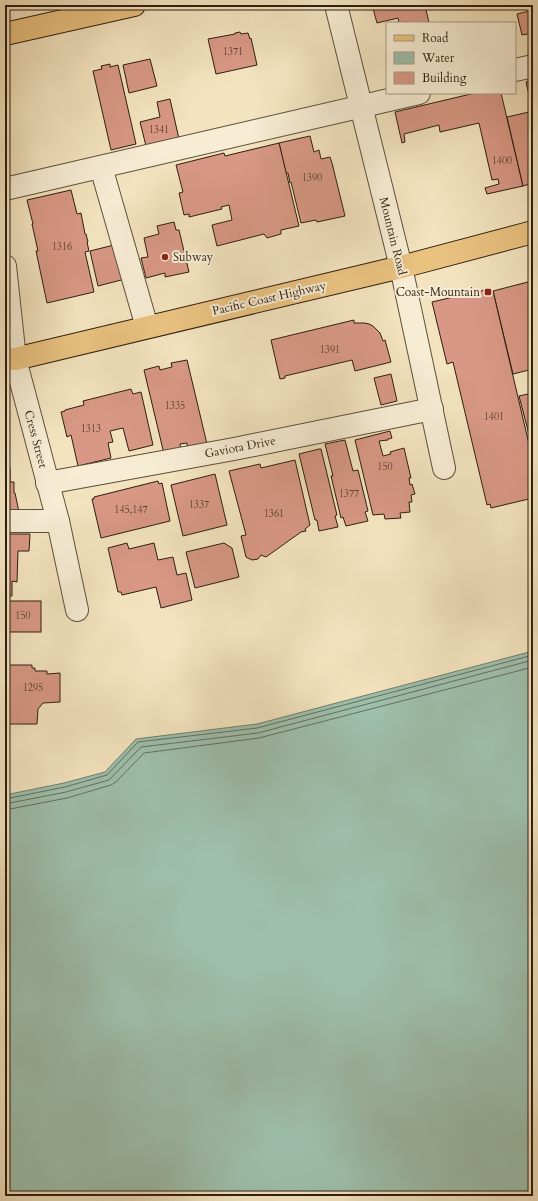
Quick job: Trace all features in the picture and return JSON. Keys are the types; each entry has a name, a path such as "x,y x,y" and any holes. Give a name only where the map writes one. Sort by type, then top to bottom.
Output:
{"main road":[{"path":"5,34 134,5"},
{"name":"Pacific Coast Highway","path":"10,359 401,267 533,232"}],"street":[{"name":"Mountain Road","path":"336,5 401,267 444,468"},
{"path":"516,70 533,66"},
{"path":"5,189 415,94"},
{"path":"100,167 147,327"},
{"name":"Cress Street","path":"5,266 10,359 58,520 77,610"},
{"name":"Gaviota Drive","path":"47,484 234,449 432,409"},
{"path":"5,521 58,520"}],"water":[{"path":"533,651 533,1196 5,1196 5,795 64,783 105,772 136,739 257,724"}],"building":[{"path":"372,5 425,5 429,22 399,22 398,18 377,23"},
{"path":"533,10 533,33 522,35 517,14"},
{"path":"240,32 241,34 248,33 250,39 251,38 257,65 216,74 208,39"},
{"path":"150,59 157,86 129,93 123,65"},
{"path":"110,64 110,67 118,65 136,144 111,150 93,71 102,69 101,66"},
{"path":"533,80 533,107 532,108 526,82"},
{"path":"471,94 501,94 523,186 487,194 485,188 499,184 498,179 492,180 479,123 440,132 439,125 404,134 405,142 402,143 395,112"},
{"path":"170,99 179,139 146,146 140,122 160,117 157,102"},
{"path":"529,112 533,131 533,183 523,186 507,117"},
{"path":"310,136 314,152 319,150 321,159 330,157 345,216 317,222 316,220 301,223 291,182 290,183 288,173 286,173 279,143"},
{"path":"279,143 299,226 281,230 281,234 267,238 264,234 217,246 212,225 232,220 229,205 221,207 222,209 189,217 189,214 184,215 179,193 183,192 176,165 224,153 225,156"},
{"path":"71,190 77,214 81,213 88,242 89,251 85,252 94,292 47,303 36,251 38,251 33,224 27,200"},
{"path":"174,222 176,230 179,230 189,272 165,277 165,273 146,278 141,258 148,257 144,238 159,234 157,226"},
{"path":"114,245 125,279 98,286 90,251"},
{"path":"528,282 533,285 533,369 513,374 493,291"},
{"path":"483,290 493,291 533,461 533,498 491,508 490,504 487,505 453,362 447,364 432,302 475,292 475,295"},
{"path":"354,320 354,323 364,323 373,326 380,333 383,341 385,340 391,362 355,371 352,360 285,376 285,378 280,379 271,340"},
{"path":"187,360 207,444 188,449 187,443 180,444 181,450 164,454 144,370 159,366 160,370 172,367 171,363"},
{"path":"391,374 397,401 381,405 374,378"},
{"path":"131,389 133,394 141,392 153,445 129,451 123,428 110,431 113,442 108,443 111,458 78,466 71,435 67,437 61,412 84,405 83,401"},
{"path":"533,393 533,446 532,446 519,396"},
{"path":"390,431 392,438 379,441 383,456 391,454 390,452 404,448 411,478 409,478 410,485 412,484 415,494 411,495 412,502 409,502 410,512 400,513 401,518 385,519 384,514 373,515 355,440"},
{"path":"345,440 353,471 358,470 368,511 365,512 368,521 346,526 343,517 341,518 325,444"},
{"path":"321,449 337,515 335,516 338,527 319,531 299,454"},
{"path":"295,460 310,525 305,529 306,531 301,532 266,557 261,555 258,559 252,560 246,557 241,536 246,535 229,471 260,464 261,468"},
{"path":"5,468 10,468 10,482 14,482 14,493 19,512 5,512"},
{"path":"215,474 227,525 183,536 171,485"},
{"path":"158,481 159,484 162,483 170,521 101,538 92,499 94,499 94,497"},
{"path":"5,534 30,534 29,551 18,551 17,582 12,581 12,596 5,596"},
{"path":"127,543 129,549 154,543 158,560 173,557 177,575 186,573 192,600 161,608 156,587 122,595 121,592 118,592 108,548"},
{"path":"224,543 232,548 239,577 195,588 186,552"},
{"path":"5,601 41,601 41,632 5,632"},
{"path":"5,665 32,665 32,668 35,668 35,671 47,671 47,674 60,673 60,702 43,703 38,709 37,724 5,724"}],"place":[{"name":"Subway","path":"165,257"},
{"name":"Coast-Mountain","path":"488,292"}]}
